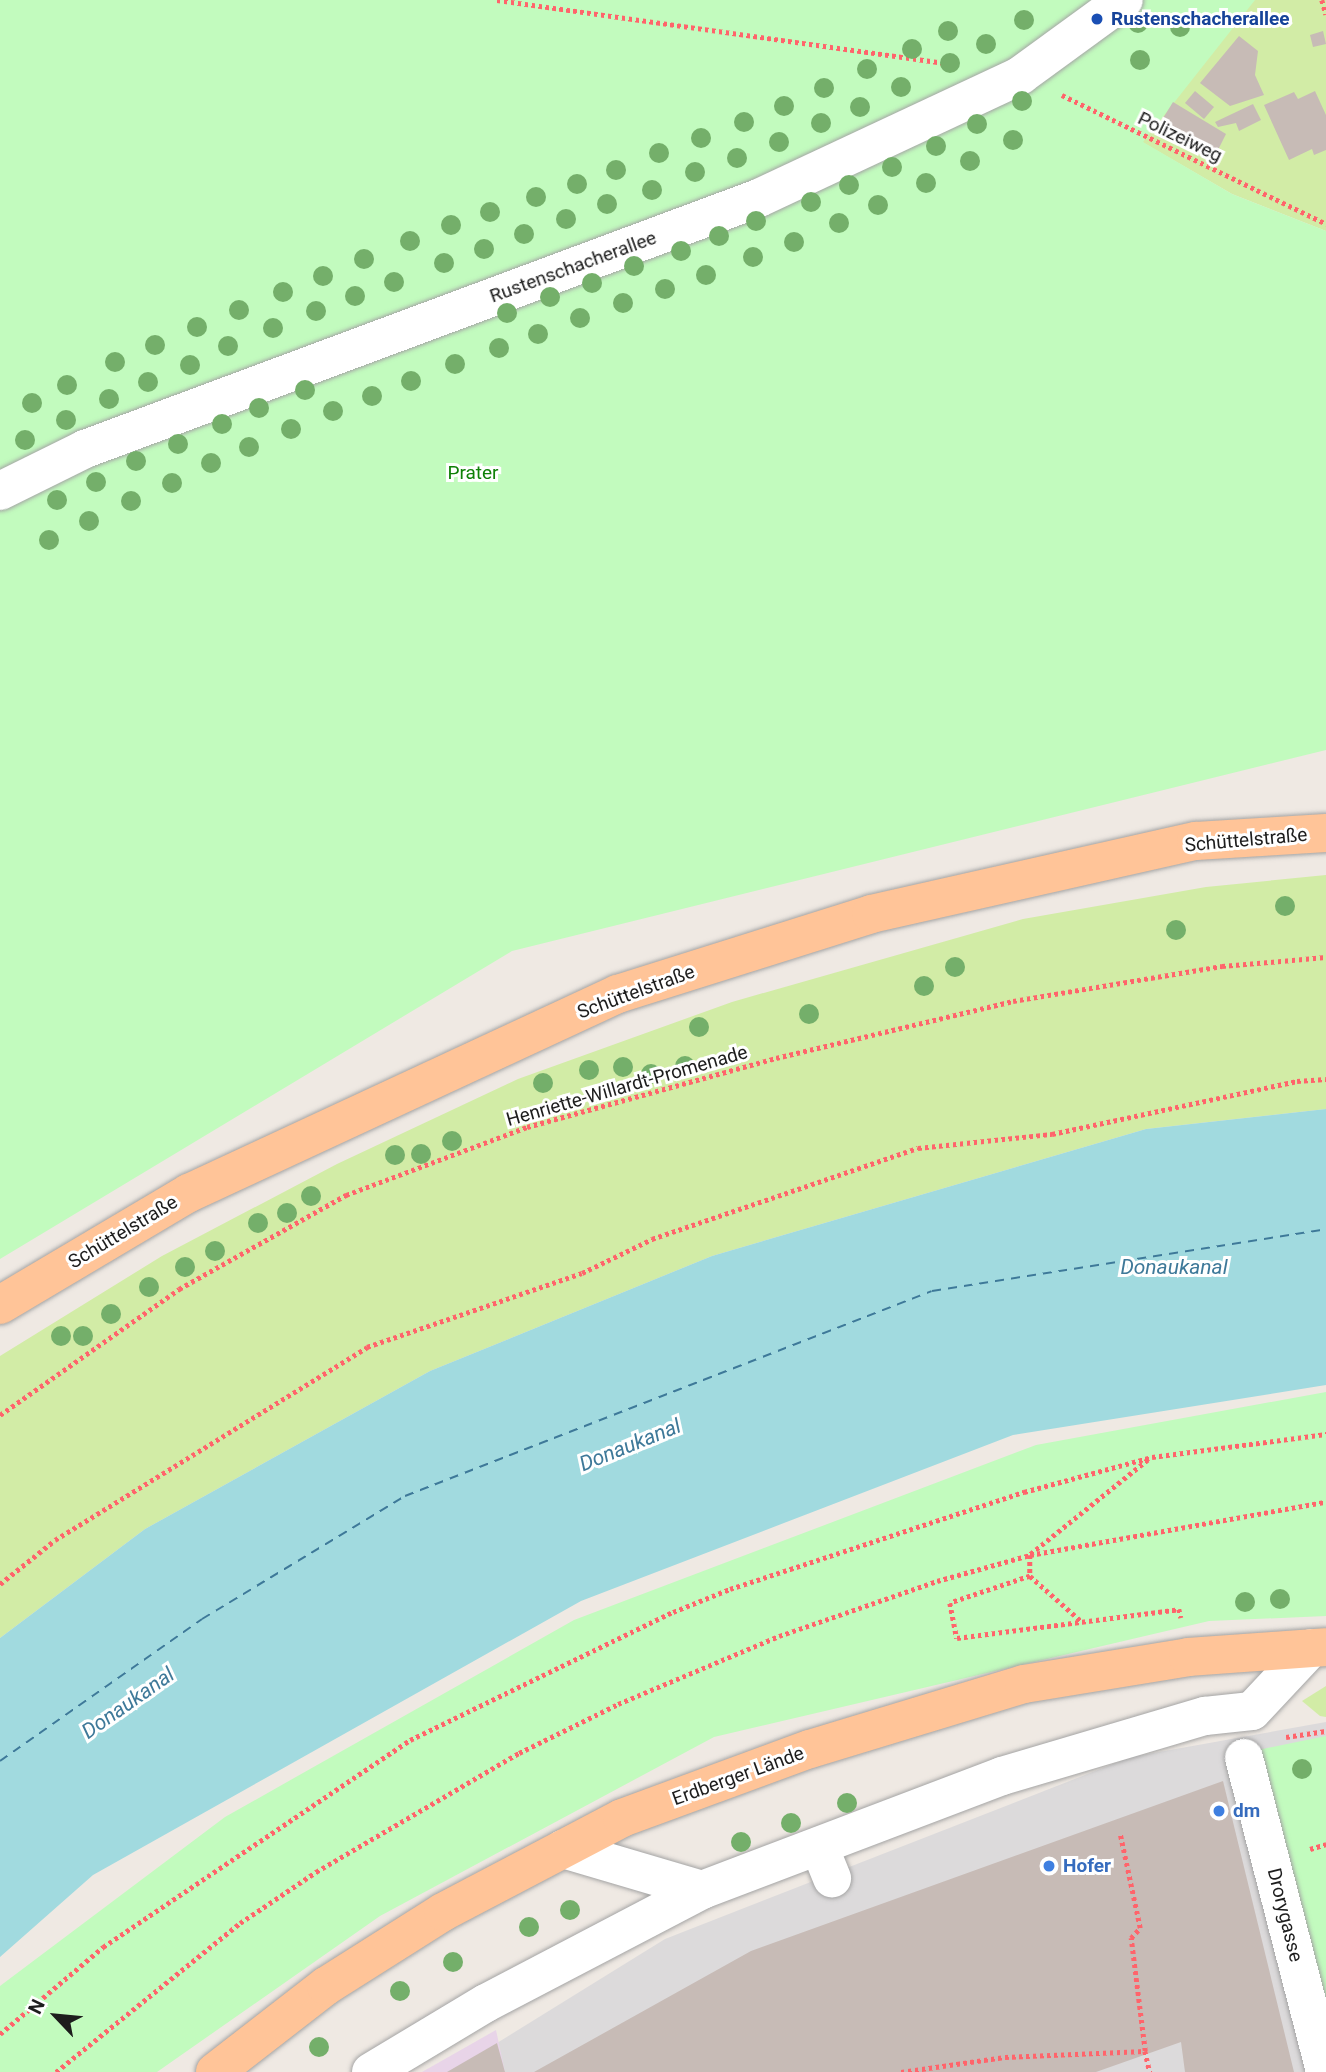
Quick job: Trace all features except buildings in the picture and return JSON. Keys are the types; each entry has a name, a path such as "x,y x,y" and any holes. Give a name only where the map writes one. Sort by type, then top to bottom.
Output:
{"main road":[{"name":"Schüttelstraße","path":"0,1306 189,1193 618,994 871,914 1196,841 1326,833"},
{"name":"Erdberger Lände","path":"215,2072 326,1986 443,1912 622,1818 810,1749 1024,1684 1188,1657 1319,1647"}],"street":[{"name":"Rustenschacherallee","path":"0,491 85,449 759,198 1021,75 1124,0"},
{"path":"371,2072 486,2003 702,1890 825,1862 1002,1776 1205,1716 1252,1711 1319,1647"},
{"name":"Drorygasse","path":"1244,1758 1325,2072"},
{"path":"563,1849 702,1890"}],"path":[{"path":"497,0 953,64"},
{"path":"1322,0 1326,14"},
{"name":"Polizeiweg","path":"1021,75 1326,224"},
{"name":"Henriette-Willardt-Promenade","path":"0,1415 179,1289 346,1195 527,1127 776,1058 1013,1001 1222,966 1326,957"},
{"path":"0,1584 55,1540 368,1347 582,1273 652,1239 918,1148 1052,1134 1297,1081 1326,1079"},
{"path":"0,2035 103,1947 358,1774 410,1741 546,1671 730,1589 1024,1492 1152,1457 1326,1434"},
{"path":"1030,1555 1152,1457"},
{"path":"56,2072 240,1923 399,1820 519,1753 618,1704 779,1636 925,1585 1030,1555 1326,1502"},
{"path":"1030,1555 1030,1576 1082,1622"},
{"path":"1030,1576 950,1603 957,1638 1179,1609"},
{"path":"1120,1834 1140,1928 1131,1938 1150,2072"},
{"path":"901,2072 1005,2057 1145,2051"}],"shaded area":[{"path":"1326,1722 1326,2072 505,2072 497,2043 665,1939 1131,1757"},
{"path":"496,2030 505,2072 422,2072"}],"green space":[{"name":"Prater","path":"0,0 1255,0 1143,142 1232,194 1326,231 1326,750 512,951 0,1259"},
{"path":"960,0 1326,0 1326,231 1232,194 1142,142 1154,124"},
{"path":"1326,875 1326,1109 1146,1129 712,1256 430,1371 145,1529 0,1638 0,1356 162,1256 337,1164 518,1079 732,1002 1023,919 1206,887"},
{"path":"1326,1392 1326,1616 1209,1621 714,1737 380,1916 157,2072 0,2072 0,1986 225,1817 574,1620 1036,1445"},
{"path":"1326,1686 1326,1717 1320,1716 1302,1701"},
{"path":"1326,1736 1326,2028 1258,1750"}],"water":[{"name":"Donaukanal","path":"1326,1109 1326,1385 1013,1435 581,1601 93,1875 0,1957 0,1638 145,1529 430,1371 712,1256 1146,1129"}],"ferry route":[{"path":"0,1761 202,1619 405,1496 932,1291 1326,1229"}],"place":[{"name":"Rustenschacherallee","path":"1097,19"},
{"name":"dm","path":"1219,1811"},
{"name":"Hofer","path":"1049,1866"}]}
